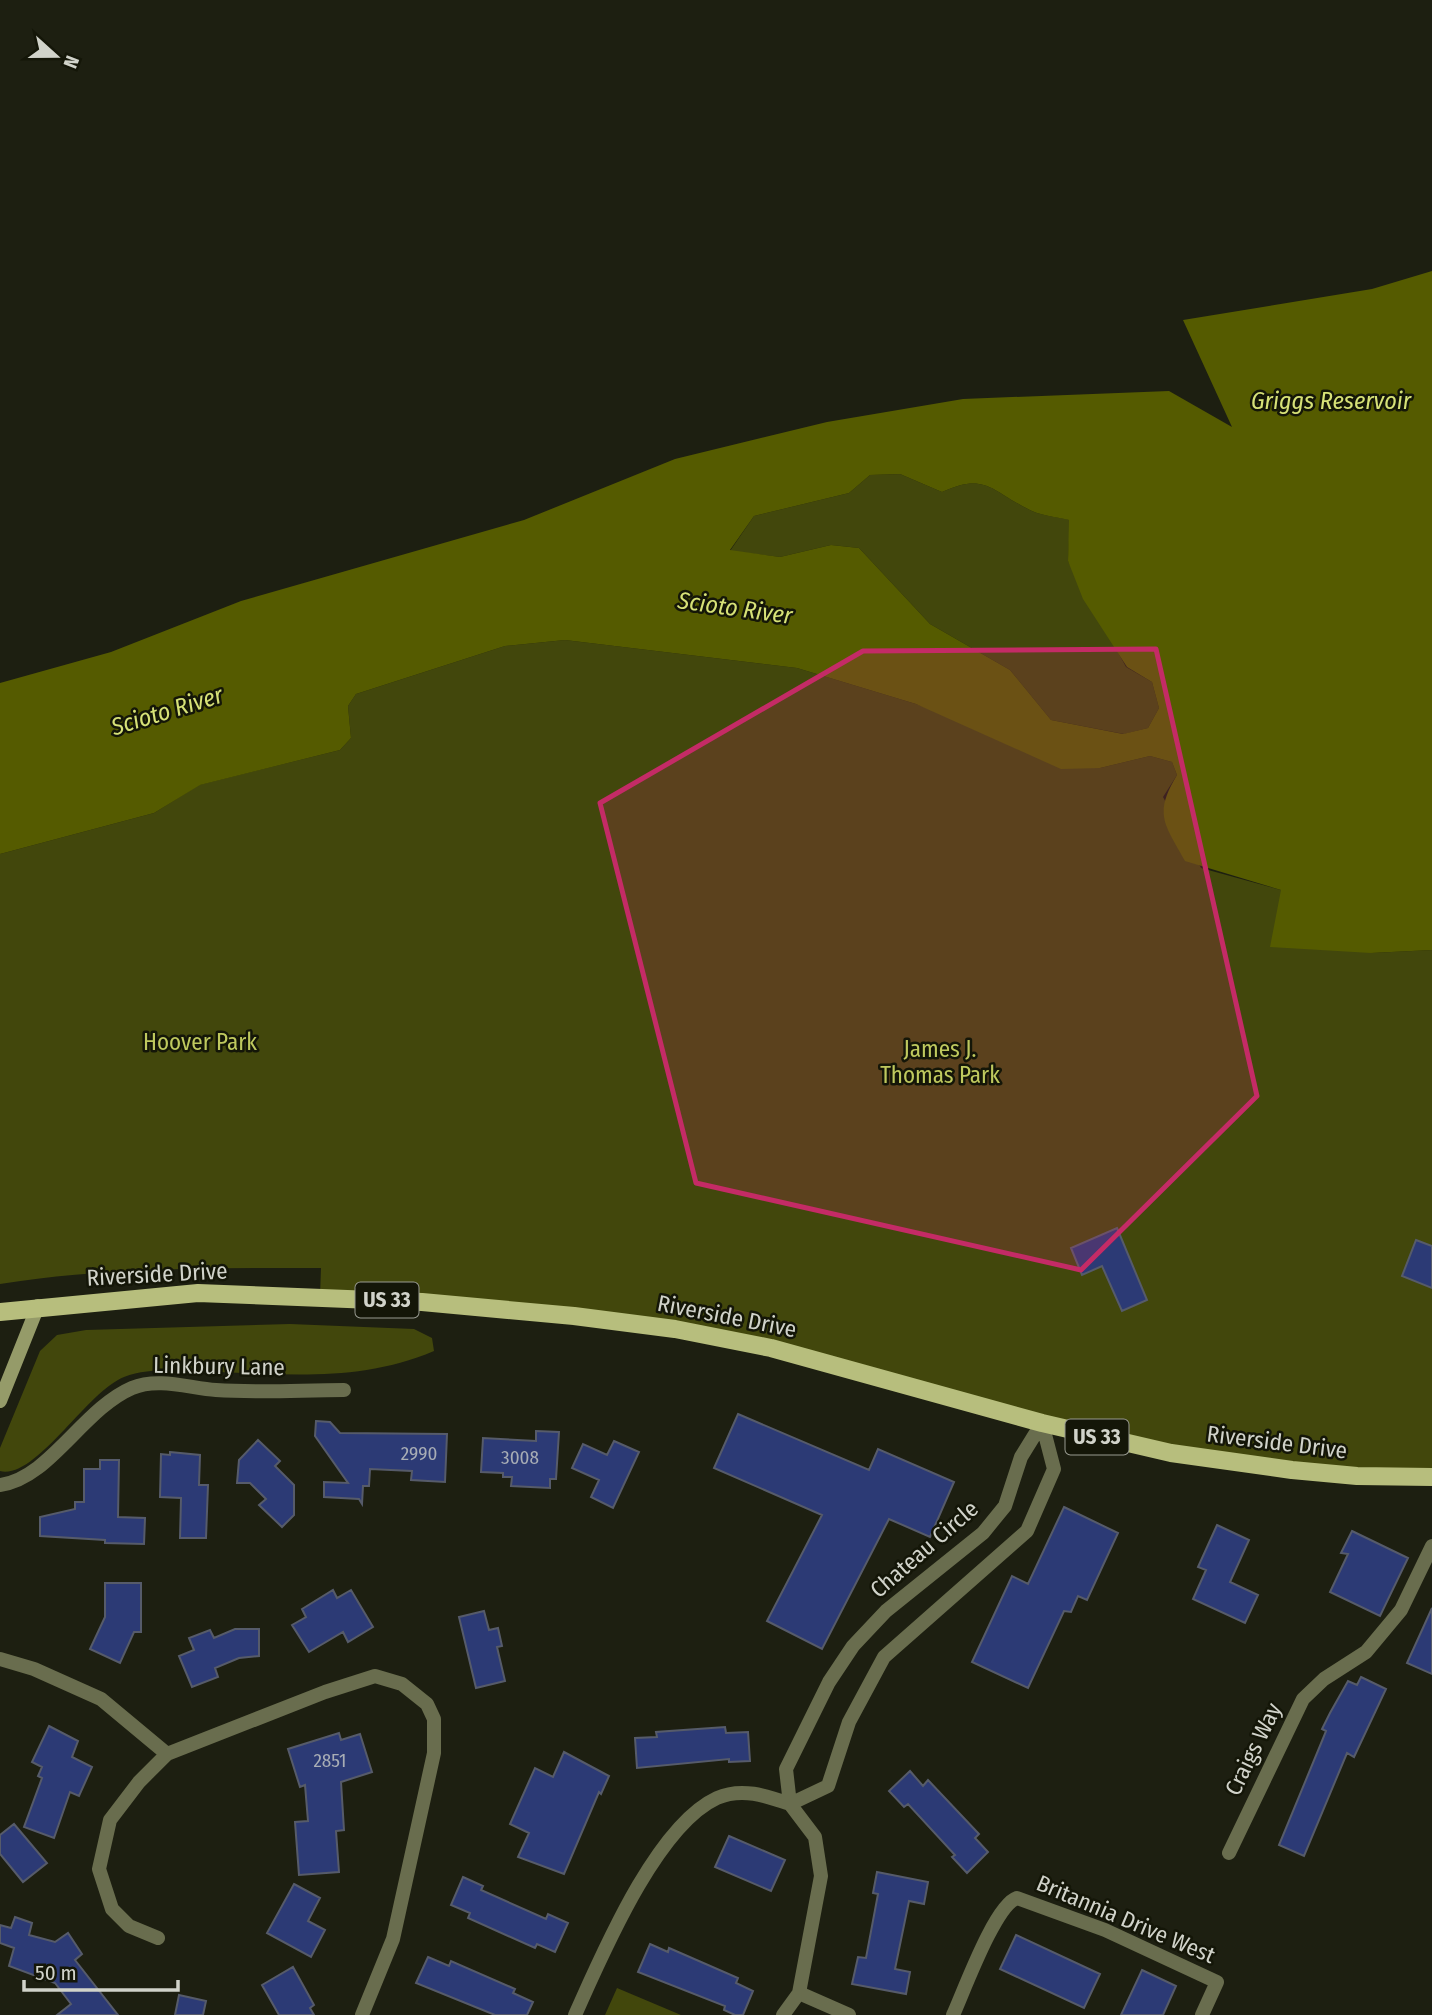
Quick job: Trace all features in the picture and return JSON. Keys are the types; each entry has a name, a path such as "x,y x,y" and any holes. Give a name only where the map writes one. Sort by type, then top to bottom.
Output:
{"main road":[{"name":"Riverside Drive","path":"0,1312 198,1293 422,1302 574,1316 675,1329 771,1348 1042,1423 1199,1458 1357,1476 1432,1478"}],"street":[{"path":"0,1401 38,1307"},
{"name":"Linkbury Lane","path":"0,1485 33,1472 104,1404 134,1387 167,1383 217,1390 344,1391"},
{"path":"790,1804 828,1786 849,1722 884,1657 1027,1531 1054,1469 1042,1423"},
{"name":"Chateau Circle","path":"790,1804 786,1769 829,1682 853,1646 887,1611 983,1533 1005,1506 1021,1457 1042,1423"},
{"name":"Craigs Way","path":"1229,1853 1303,1699 1324,1679 1366,1652 1401,1611 1432,1546"},
{"path":"0,1659 34,1669 101,1699 167,1754"},
{"path":"158,1938 129,1926 112,1909 99,1869 110,1820 167,1754 375,1676 402,1684 427,1704 434,1719 434,1753 393,1939 362,2015"},
{"path":"575,2015 626,1904 688,1817 719,1797 755,1792 790,1804 815,1837 821,1876 799,1993 783,2015"},
{"name":"Britannia Drive West","path":"953,2015 999,1916 1010,1900 1017,1898 1105,1930 1217,1982 1202,2015"},
{"path":"799,1993 849,2015"}],"highlighted area":[{"path":"1156,649 1257,1096 1081,1270 696,1183 600,803 863,651"}],"green space":[{"path":"900,474 942,492 957,486 980,484 1032,511 1070,520 1068,561 1126,667 1152,682 1159,708 1148,728 1124,734 1051,720 1010,670 930,624 859,548 831,545 780,557 730,551 754,516 849,493 870,475"},
{"name":"James J. Thomas Park","path":"565,640 797,668 916,704 1100,768 1150,756 1172,762 1177,775 1163,797 1201,868 1281,890 1371,953 1432,950 1432,1477 1199,1458 675,1329 320,1297 321,1268 120,1271 0,1284 0,854 154,813 199,785 340,750 351,738 348,706 356,694 505,646"},
{"path":"290,1324 414,1329 432,1338 434,1351 407,1361 355,1372 301,1375 171,1370 147,1371 124,1377 94,1399 29,1462 14,1470 0,1471 0,1448 40,1351 57,1335 86,1330"},
{"path":"617,1988 681,2015 605,2015"}],"water":[{"path":"1432,271 1432,950 1371,953 1270,947 1281,890 1185,861 1164,819 1165,800 1177,775 1172,762 1150,756 1100,768 1061,769 916,704 797,668 565,640 505,646 356,694 348,706 351,738 340,750 200,785 154,813 0,854 0,683 111,652 241,601 524,520 675,459 827,422 963,399 1169,391 1232,427 1183,320 1372,289","holes":["900,474 942,492 957,486 980,484 1032,511 1069,520 1068,561 1083,599 1127,667 1152,682 1159,708 1148,728 1123,734 1051,720 1010,670 930,624 859,548 831,545 780,557 730,550 754,516 849,493 870,475"]}],"building":[{"path":"1117,1228 1147,1300 1122,1311 1102,1266 1082,1275 1071,1248"},
{"path":"1416,1240 1432,1246 1432,1288 1402,1276"},
{"path":"738,1414 869,1470 878,1449 954,1482 930,1537 889,1519 822,1649 767,1621 822,1515 714,1468"},
{"path":"316,1421 330,1422 340,1433 447,1434 445,1482 411,1480 412,1471 370,1469 369,1486 363,1486 362,1504 359,1499 324,1497 324,1482 348,1483 315,1436"},
{"path":"536,1431 559,1432 556,1479 550,1479 550,1488 511,1486 512,1477 503,1477 503,1473 481,1472 483,1438 536,1441"},
{"path":"258,1440 280,1461 275,1466 294,1485 294,1515 282,1527 259,1505 266,1499 250,1483 237,1483 239,1460"},
{"path":"614,1441 639,1452 613,1508 591,1497 599,1480 572,1468 583,1444 607,1455"},
{"path":"170,1452 200,1455 199,1485 208,1485 206,1538 180,1538 181,1498 160,1497 161,1454 170,1455"},
{"path":"100,1460 119,1460 118,1517 145,1518 144,1544 40,1536 40,1517 75,1509 75,1502 84,1502 84,1469 100,1469"},
{"path":"1064,1507 1118,1533 1087,1600 1078,1596 1071,1612 1064,1611 1028,1688 972,1662 1012,1576 1028,1584"},
{"path":"1217,1525 1249,1540 1230,1582 1258,1595 1245,1623 1193,1599 1206,1570 1198,1567"},
{"path":"1352,1531 1408,1558 1380,1616 1330,1592 1348,1554 1341,1553"},
{"path":"105,1583 141,1583 141,1632 134,1632 120,1663 90,1649 105,1617"},
{"path":"333,1590 337,1598 351,1590 373,1627 348,1642 343,1632 309,1652 292,1625 306,1617 302,1609"},
{"path":"1432,1608 1432,1674 1407,1663"},
{"path":"484,1611 489,1630 498,1628 502,1646 497,1647 505,1681 476,1688 459,1617"},
{"path":"235,1629 259,1629 259,1656 239,1658 215,1668 218,1677 192,1687 179,1656 194,1650 189,1638 210,1630 214,1638"},
{"path":"1361,1677 1386,1689 1354,1757 1347,1753 1304,1856 1279,1845 1326,1731 1322,1729 1348,1681 1357,1685"},
{"path":"49,1726 78,1741 72,1757 92,1767 79,1796 70,1792 54,1838 24,1827 42,1778 38,1776 42,1767 32,1762"},
{"path":"725,1727 726,1733 748,1732 750,1761 729,1762 729,1759 637,1768 635,1738 657,1737 656,1732"},
{"path":"339,1733 341,1740 360,1734 372,1772 341,1782 344,1830 336,1831 339,1872 299,1875 295,1822 308,1821 305,1785 300,1787 288,1749"},
{"path":"564,1752 609,1776 601,1794 599,1792 564,1874 518,1857 529,1833 510,1824 535,1768 553,1777"},
{"path":"910,1771 923,1786 928,1780 979,1834 975,1838 988,1852 967,1873 952,1857 955,1855 908,1804 904,1807 889,1791"},
{"path":"14,1824 47,1863 23,1882 0,1854 0,1835"},
{"path":"729,1836 785,1860 771,1891 715,1867"},
{"path":"877,1872 928,1882 924,1904 909,1901 895,1969 910,1972 906,1994 852,1984 858,1957 866,1958 878,1894 873,1893"},
{"path":"463,1877 483,1886 481,1890 546,1919 548,1914 568,1923 555,1952 537,1944 535,1948 468,1918 470,1913 451,1905"},
{"path":"294,1884 320,1898 308,1921 325,1930 311,1957 267,1933"},
{"path":"15,1917 32,1923 29,1935 55,1942 68,1933 82,1954 75,1960 118,2015 57,2015 71,2004 55,1983 9,1966 14,1948 0,1943 0,1925 11,1928"},
{"path":"1016,1935 1100,1974 1084,2008 1000,1969"},
{"path":"650,1944 668,1952 669,1948 738,1978 736,1983 753,1991 743,2015 735,2015 724,2010 725,2006 638,1972"},
{"path":"428,1957 449,1966 451,1961 515,1989 513,1993 533,2002 527,2015 495,2015 416,1983"},
{"path":"293,1967 314,2005 310,2008 314,2015 279,2015 262,1985"},
{"path":"1142,1970 1176,1986 1163,2015 1121,2015"},
{"path":"179,1995 206,2001 203,2015 175,2015"}],"water label":[{"name":"Griggs Reservoir","path":"1331,401"},
{"name":"Scioto River","path":"735,608"},
{"name":"Scioto River","path":"167,711"}],"park label":[{"name":"Hoover Park","path":"200,1042"}]}
